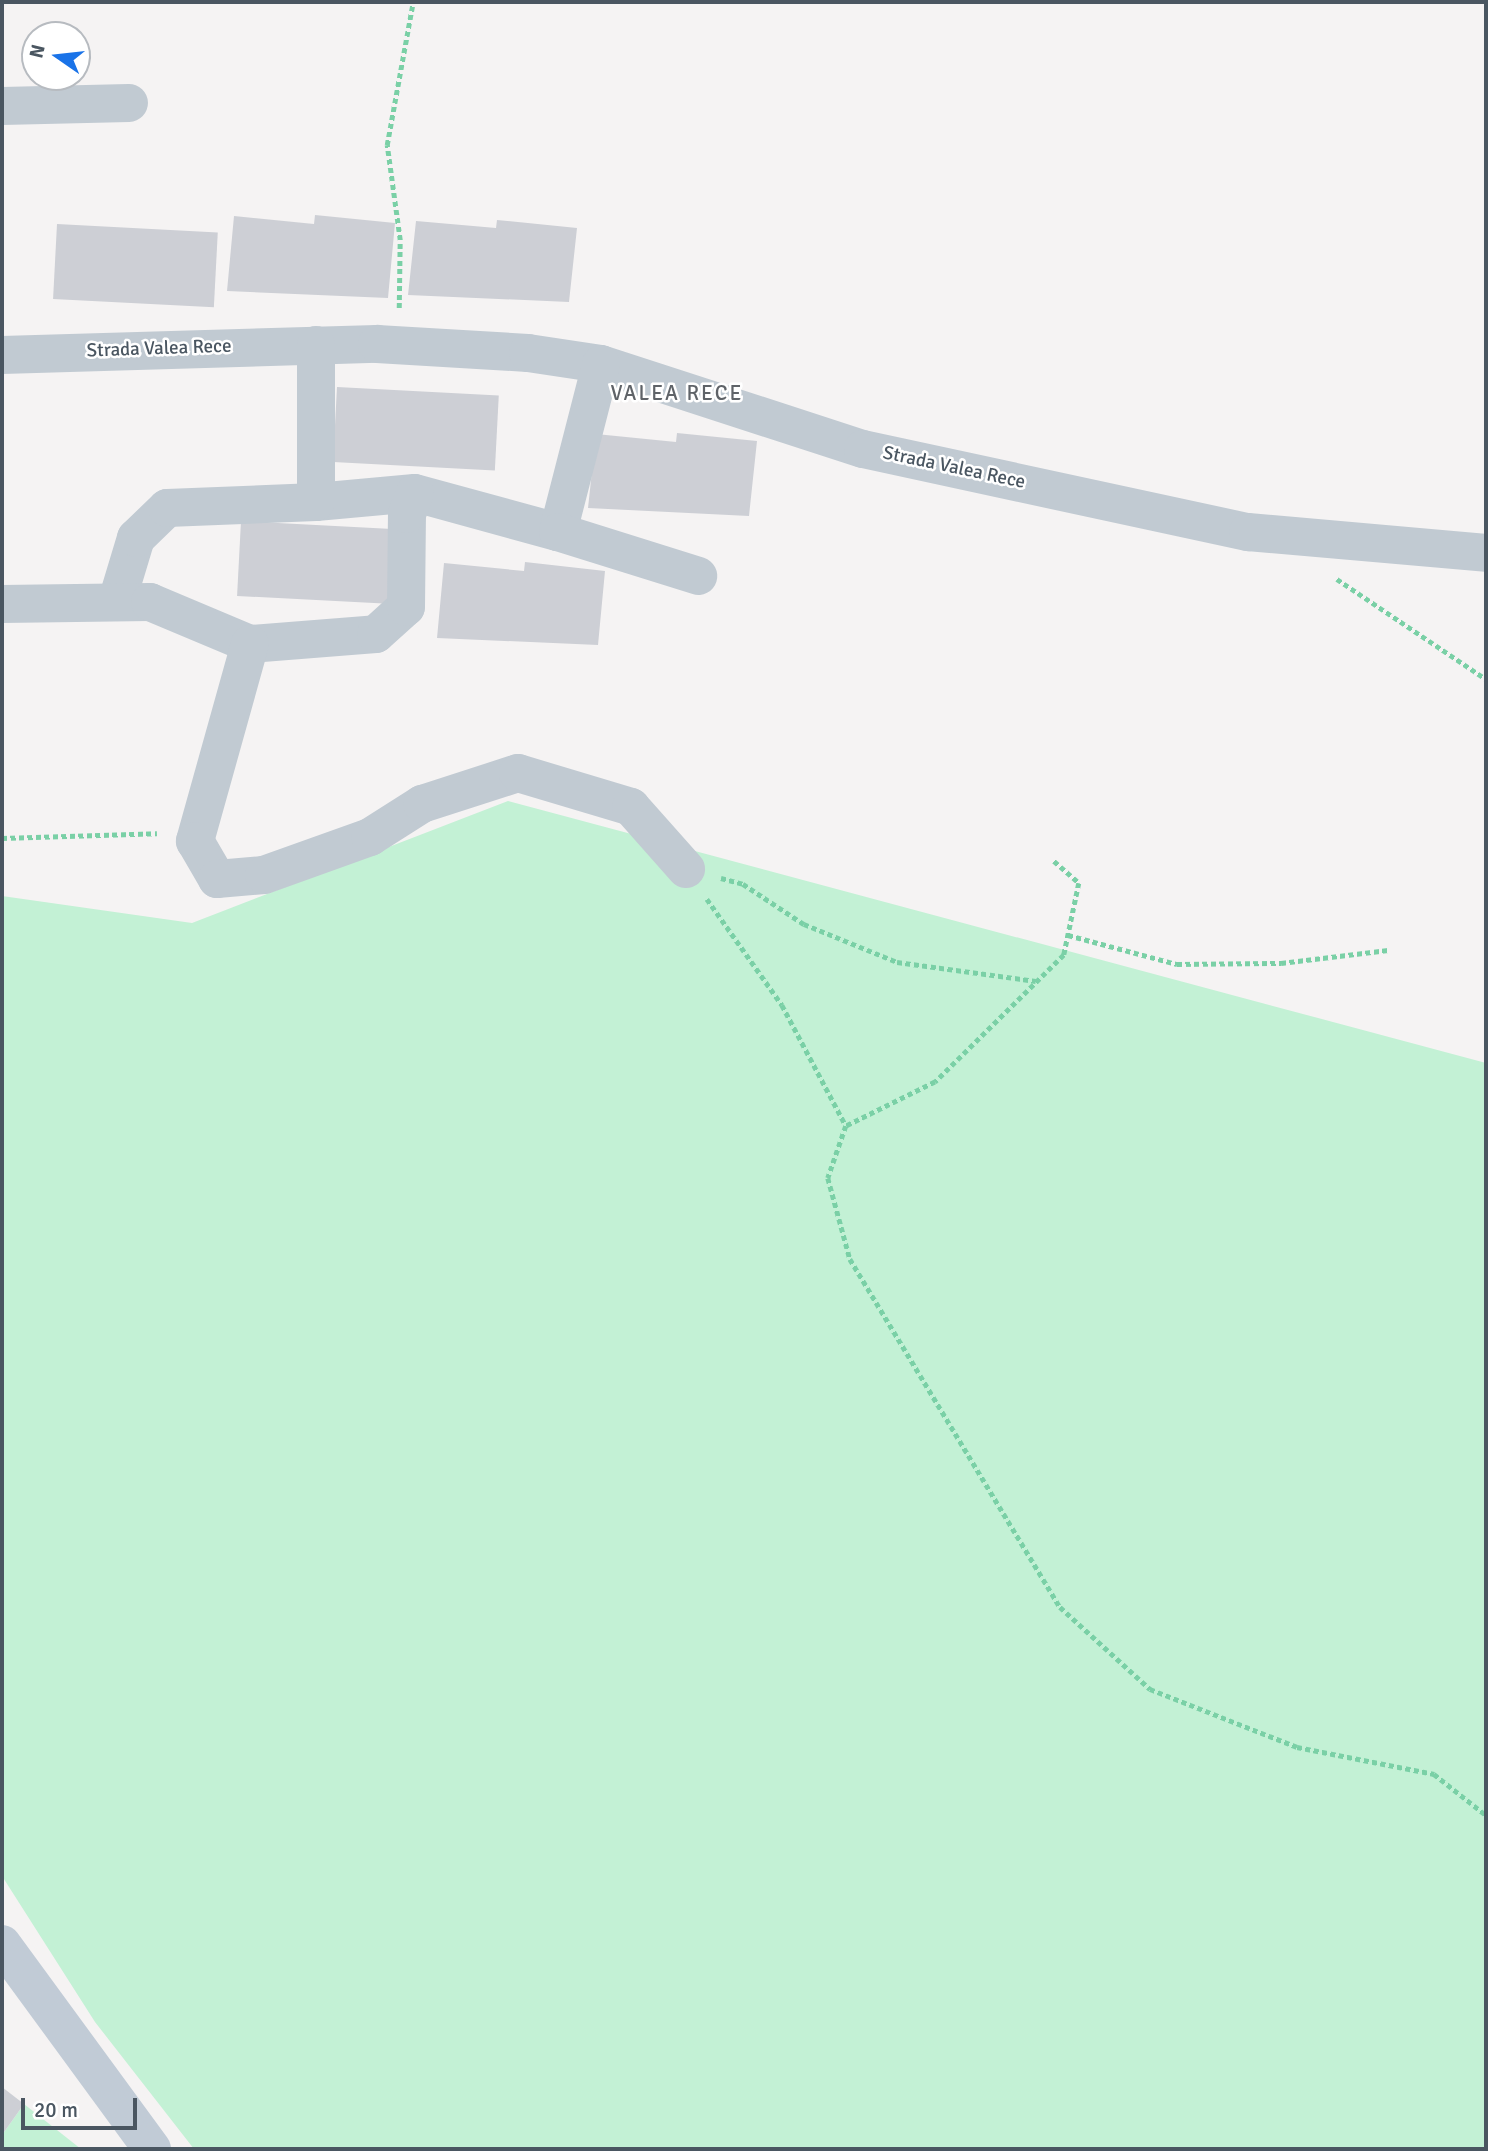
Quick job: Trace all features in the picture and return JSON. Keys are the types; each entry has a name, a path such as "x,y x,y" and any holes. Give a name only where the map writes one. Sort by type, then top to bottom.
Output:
{"main road":[{"path":"2,1944 152,2149"}],"street":[{"path":"2,106 128,103"},
{"name":"Strada Valea Rece","path":"2,355 316,345 403,347 601,364 863,449 1248,532 1315,533 1486,553"},
{"path":"316,345 316,502"},
{"path":"558,533 601,364"},
{"path":"2,604 150,602 250,643 376,634 406,607 407,514 415,493"},
{"path":"117,601 136,538 167,508 316,502 415,493 698,576"},
{"path":"250,643 194,841 217,879 264,875 370,837 422,804 517,773 631,807 686,869"}],"path":[{"path":"403,347 397,288 400,240 387,145 413,2"},
{"path":"1315,533 1317,558 1347,589 1486,679"},
{"path":"2,838 118,830 194,841"},
{"path":"1054,861 1079,883 1064,955 935,1082 846,1126 828,1178 850,1259 1060,1608 1150,1689 1297,1747 1434,1774 1486,1815"},
{"path":"686,869 743,884 804,924 897,962 1037,981"},
{"path":"686,869 782,1005 846,1126"},
{"path":"1068,935 1177,964 1280,963 1388,950"}],"green space":[{"path":"508,801 1486,1063 1486,2149 194,2149 95,2022 2,1876 2,896 192,923"},
{"path":"24,2104 81,2149 2,2149 2,2135"}],"building":[{"path":"315,215 395,223 388,298 227,291 234,216 314,224"},
{"path":"497,220 577,228 569,302 408,295 416,221 496,228"},
{"path":"57,224 218,232 214,307 53,299"},
{"path":"337,387 499,395 495,470 333,462"},
{"path":"677,433 757,441 749,516 588,508 596,434 676,442"},
{"path":"241,521 402,529 398,604 237,596"},
{"path":"525,562 605,571 598,645 437,638 444,563 524,571"},
{"path":"2,2087 24,2104 2,2135"}],"district":[{"name":"VALEA RECE","path":"677,393"}]}
